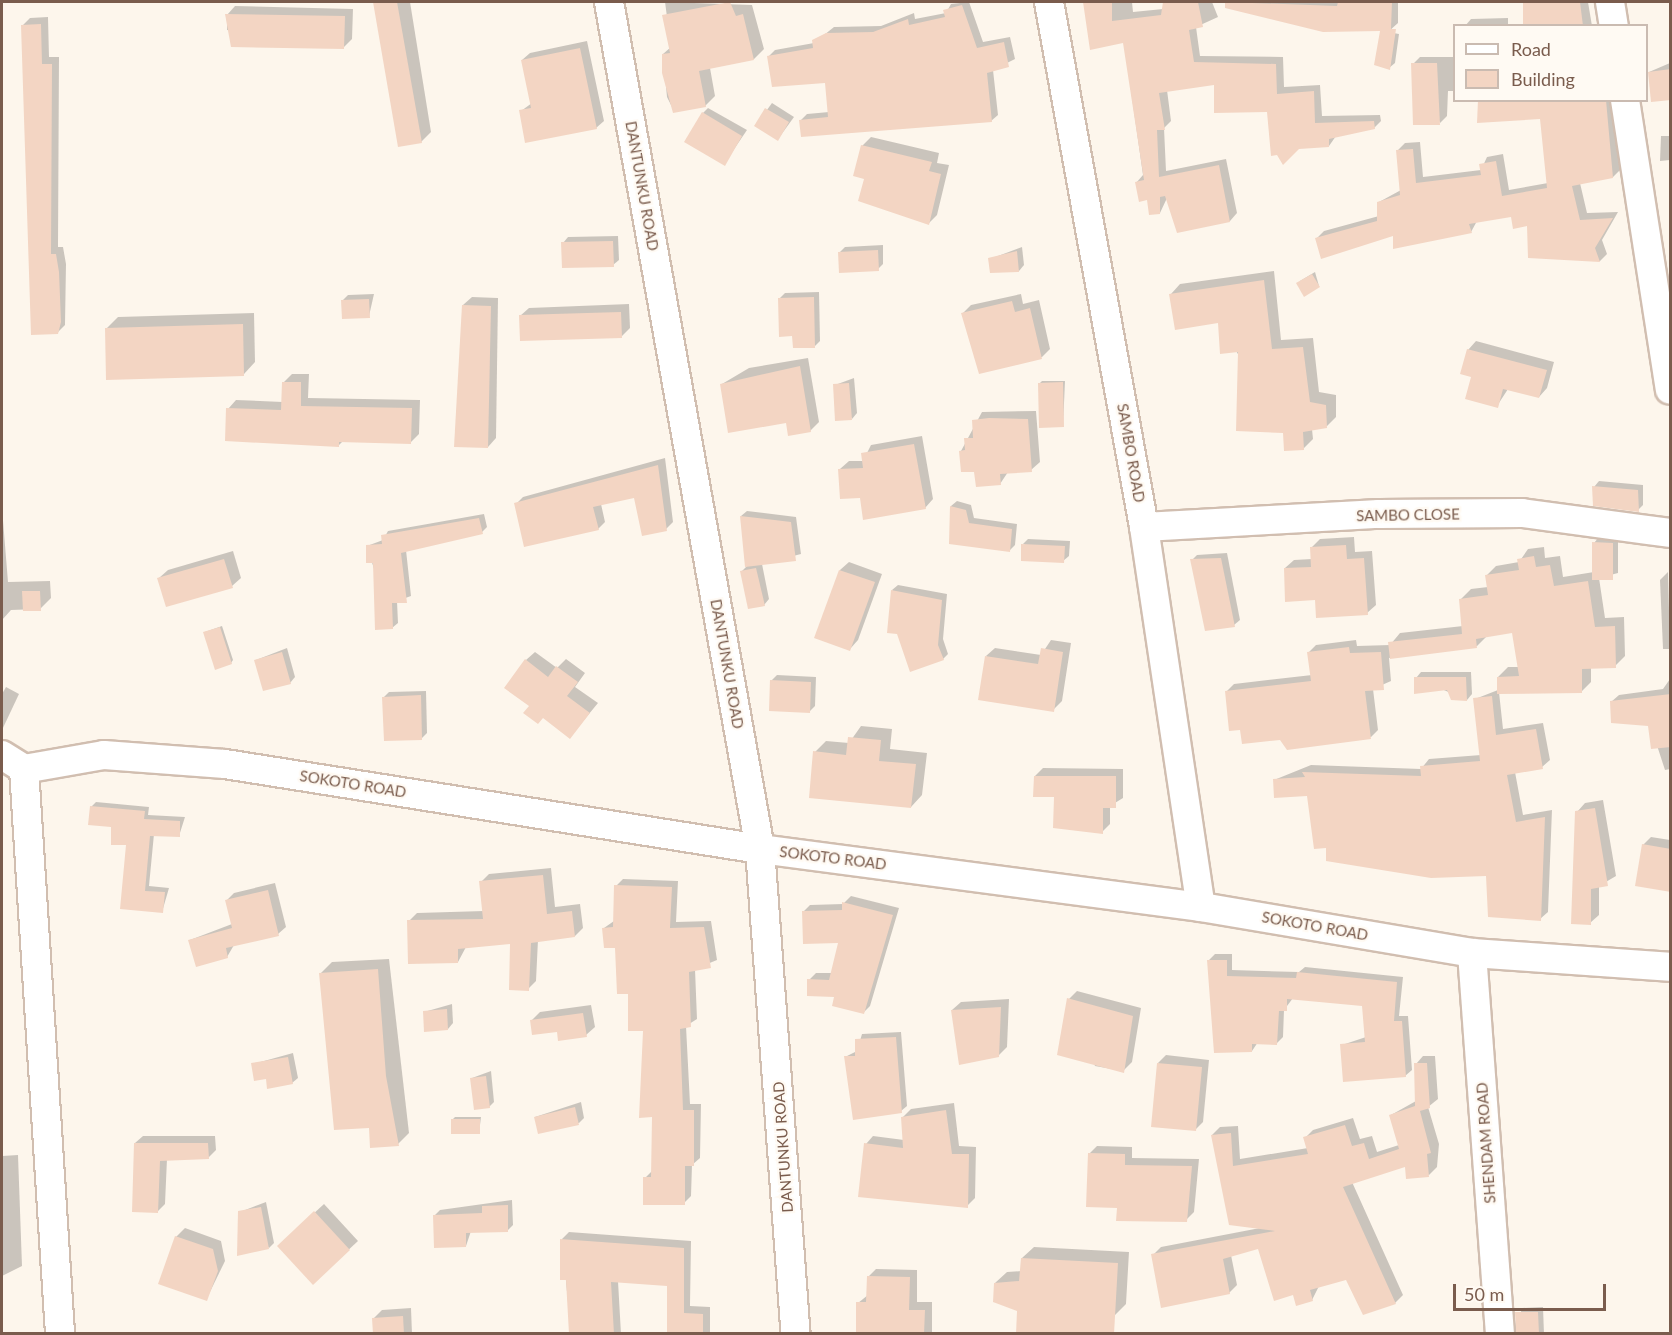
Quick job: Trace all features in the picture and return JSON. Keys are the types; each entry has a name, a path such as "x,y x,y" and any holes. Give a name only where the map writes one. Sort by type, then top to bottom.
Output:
{"street":[{"name":"DANTUNKU ROAD","path":"609,2 760,849 796,1334"},
{"name":"SAMBO ROAD","path":"1049,2 1144,527 1201,907"},
{"path":"1610,2 1614,24"},
{"path":"1625,102 1671,390"},
{"name":"SAMBO CLOSE","path":"1144,527 1379,514 1522,513 1671,533"},
{"name":"SOKOTO ROAD","path":"13,762 104,755 158,756 760,849 1201,907 1472,953 1671,967"},
{"path":"13,762 60,1334"},
{"name":"SHENDAM ROAD","path":"1472,953 1500,1334"}],"building":[{"path":"373,2 397,2 422,143 398,147"},
{"path":"730,2 736,16 743,14 754,60 699,71 706,107 673,113 662,73 662,54 670,53 662,15"},
{"path":"1083,2 1112,2 1112,21 1161,15 1163,2 1198,2 1203,27 1189,30 1194,62 1276,64 1277,94 1314,91 1315,123 1374,121 1375,129 1329,139 1329,147 1299,149 1283,165 1277,155 1271,156 1267,112 1214,113 1214,85 1159,93 1165,130 1157,130 1159,177 1219,165 1230,222 1177,233 1165,196 1160,197 1160,214 1149,215 1147,200 1139,202 1135,182 1144,180 1123,43 1090,50"},
{"path":"1225,2 1337,6 1338,2 1392,2 1391,29 1396,29 1390,70 1374,65 1380,31 1323,32 1225,8"},
{"path":"1523,2 1580,2 1583,24 1523,24"},
{"path":"962,5 977,48 1004,42 1009,67 987,73 992,122 801,137 799,120 828,117 825,83 772,87 767,56 813,48 812,40 826,33 873,32 908,19 909,25 945,17 943,10"},
{"path":"225,14 345,16 344,49 231,47"},
{"path":"41,24 42,64 52,64 51,254 56,254 59,272 61,322 58,334 31,335 21,25"},
{"path":"580,48 597,129 525,143 519,110 531,108 521,60"},
{"path":"1411,63 1437,63 1440,125 1413,125"},
{"path":"1671,69 1671,100 1651,102 1648,72"},
{"path":"1478,102 1606,102 1613,178 1572,186 1580,220 1613,218 1595,248 1600,262 1528,258 1527,226 1513,229 1511,217 1469,224 1472,233 1393,249 1393,236 1321,259 1315,238 1377,221 1377,202 1400,195 1396,150 1413,149 1416,183 1481,175 1479,164 1496,161 1502,196 1547,188 1540,119 1477,123"},
{"path":"765,108 789,122 778,141 754,126"},
{"path":"702,112 742,136 725,166 684,142"},
{"path":"861,145 932,162 929,171 941,174 929,225 858,201 864,179 853,176"},
{"path":"613,241 614,267 562,268 561,242"},
{"path":"878,250 879,271 839,273 838,252"},
{"path":"1017,251 1019,272 990,273 988,258"},
{"path":"1312,274 1320,287 1304,297 1296,283"},
{"path":"1264,280 1272,349 1303,347 1310,402 1326,405 1327,428 1303,432 1304,450 1284,451 1283,433 1236,431 1238,352 1220,354 1218,323 1175,330 1169,294"},
{"path":"814,297 815,348 793,348 792,336 779,337 778,298"},
{"path":"369,299 370,318 342,319 341,300"},
{"path":"1012,301 1015,312 1030,308 1042,359 979,374 961,313"},
{"path":"462,305 491,306 488,448 454,447"},
{"path":"621,312 622,338 520,341 519,315"},
{"path":"243,324 244,376 106,380 105,328"},
{"path":"1467,349 1547,370 1539,398 1503,389 1498,408 1465,399 1471,377 1460,374"},
{"path":"800,366 811,432 788,436 786,423 728,433 720,384"},
{"path":"282,382 301,382 301,406 412,408 411,444 339,442 339,447 225,441 226,408 281,410"},
{"path":"1063,382 1064,427 1039,428 1038,383"},
{"path":"849,383 852,420 835,421 833,384"},
{"path":"1028,419 1032,472 1000,474 1001,485 976,487 974,472 961,472 959,451 965,450 964,438 973,438 972,420"},
{"path":"914,444 926,509 863,520 860,498 840,499 838,469 863,468 861,453"},
{"path":"658,465 667,531 642,536 634,498 593,507 599,530 524,547 514,503"},
{"path":"1592,486 1638,490 1639,512 1593,506"},
{"path":"950,506 966,510 969,523 1012,529 1010,552 949,544"},
{"path":"740,516 791,522 796,561 745,567"},
{"path":"479,518 483,534 401,553 407,603 392,603 393,629 375,630 373,563 366,563 366,545 382,544 381,535"},
{"path":"1592,542 1613,543 1613,580 1592,580"},
{"path":"1021,544 1065,546 1064,563 1021,561"},
{"path":"1346,545 1347,559 1364,558 1368,615 1316,618 1315,600 1285,602 1284,568 1311,567 1310,547"},
{"path":"1534,556 1536,567 1550,565 1554,586 1588,581 1595,627 1615,626 1616,668 1582,669 1582,693 1497,694 1497,677 1519,676 1512,633 1476,639 1477,648 1390,659 1388,642 1462,634 1459,599 1488,595 1485,575 1519,570 1517,559"},
{"path":"1221,558 1235,627 1205,631 1190,559"},
{"path":"224,559 233,588 166,607 157,578"},
{"path":"756,568 765,606 748,609 740,571"},
{"path":"839,570 875,582 850,651 814,638"},
{"path":"891,590 942,600 938,645 944,660 910,672 897,634 887,633"},
{"path":"22,591 40,591 41,611 23,611"},
{"path":"220,627 232,664 215,670 203,632"},
{"path":"1349,647 1350,653 1381,652 1384,690 1365,691 1371,739 1287,750 1280,740 1242,744 1240,730 1229,731 1225,691 1311,681 1307,652"},
{"path":"1041,648 1063,652 1054,712 978,700 985,656 1038,664"},
{"path":"282,652 291,684 263,691 254,660"},
{"path":"525,659 548,677 556,666 578,682 567,696 590,713 570,739 543,718 538,724 523,713 529,706 504,688"},
{"path":"1414,677 1466,677 1467,701 1451,700 1447,690 1414,694"},
{"path":"770,680 811,682 810,713 769,711"},
{"path":"1671,694 1671,747 1651,749 1648,726 1611,723 1610,701"},
{"path":"421,695 422,740 384,741 382,697"},
{"path":"1492,696 1496,735 1536,729 1543,769 1507,775 1516,822 1545,817 1541,921 1488,917 1486,876 1431,878 1326,861 1326,848 1314,849 1307,796 1274,798 1273,779 1305,777 1302,772 1421,776 1420,766 1480,761 1473,698"},
{"path":"848,737 881,740 879,761 916,764 911,808 809,798 813,751 846,755"},
{"path":"1034,776 1116,776 1116,808 1103,808 1103,834 1053,828 1054,797 1033,797"},
{"path":"90,806 145,811 144,819 180,821 180,837 150,836 145,891 165,892 163,913 120,909 126,845 111,845 111,827 88,825"},
{"path":"1595,808 1608,886 1591,889 1591,925 1571,924 1575,811"},
{"path":"1642,844 1671,849 1671,892 1635,886"},
{"path":"543,875 547,914 572,911 575,937 531,943 529,991 509,990 510,944 458,949 458,963 408,964 407,920 483,919 479,881"},
{"path":"614,885 672,887 670,928 704,927 711,968 689,972 691,1027 680,1029 683,1110 694,1110 694,1166 685,1166 685,1205 643,1205 643,1177 651,1177 652,1117 639,1118 643,1031 628,1031 628,994 617,994 615,948 604,948 602,928 613,927"},
{"path":"268,890 279,936 226,948 228,958 196,967 188,940 232,928 225,900"},
{"path":"842,902 893,915 864,1014 832,1006 834,997 807,996 807,979 829,980 838,943 803,944 802,911 842,910"},
{"path":"1207,960 1227,960 1227,976 1296,978 1297,972 1397,982 1394,1021 1402,1021 1406,1077 1343,1082 1340,1044 1365,1042 1362,1006 1287,999 1287,1011 1279,1011 1277,1045 1252,1044 1252,1052 1214,1053"},
{"path":"378,969 386,1076 399,1146 370,1148 369,1128 334,1130 319,973"},
{"path":"1067,998 1133,1016 1124,1073 1057,1055"},
{"path":"1001,1007 999,1057 959,1065 951,1010"},
{"path":"447,1009 448,1030 424,1032 423,1011"},
{"path":"583,1013 587,1037 558,1041 557,1032 532,1035 530,1020"},
{"path":"896,1037 902,1113 853,1120 844,1056 855,1056 855,1039"},
{"path":"288,1057 293,1084 267,1089 266,1079 254,1081 251,1063"},
{"path":"1157,1063 1202,1067 1196,1131 1151,1127"},
{"path":"1414,1063 1427,1063 1430,1108 1420,1111 1431,1153 1427,1154 1429,1177 1406,1179 1405,1167 1343,1187 1396,1304 1363,1315 1346,1280 1310,1290 1313,1301 1296,1306 1293,1295 1274,1301 1258,1249 1223,1259 1230,1294 1161,1308 1151,1254 1275,1231 1229,1225 1211,1135 1231,1133 1233,1166 1308,1154 1303,1137 1345,1125 1352,1146 1364,1143 1369,1159 1399,1149 1389,1115 1415,1106"},
{"path":"486,1076 490,1108 474,1110 470,1078"},
{"path":"575,1107 579,1125 538,1134 534,1117"},
{"path":"946,1110 952,1154 969,1154 968,1208 858,1197 864,1143 903,1148 901,1117"},
{"path":"451,1119 480,1119 480,1134 451,1134"},
{"path":"134,1143 208,1143 209,1159 160,1161 158,1213 132,1212"},
{"path":"1088,1153 1125,1154 1125,1165 1192,1166 1187,1222 1116,1221 1117,1208 1086,1207"},
{"path":"508,1205 508,1232 466,1233 466,1247 434,1248 433,1215 482,1213 482,1206"},
{"path":"261,1207 269,1249 237,1256 238,1211"},
{"path":"314,1211 350,1250 313,1285 277,1246"},
{"path":"175,1236 213,1249 218,1271 207,1301 158,1284"},
{"path":"560,1239 684,1248 684,1313 703,1314 703,1334 667,1334 667,1286 611,1282 614,1334 569,1334 566,1280 560,1280"},
{"path":"1021,1258 1118,1263 1114,1334 1016,1334 1017,1311 993,1302 994,1283 1019,1281"},
{"path":"867,1276 910,1277 909,1310 925,1310 924,1334 856,1334 856,1302 866,1302"},
{"path":"1515,1312 1538,1312 1539,1334 1516,1334"},
{"path":"403,1316 404,1334 373,1334 372,1318"}]}
